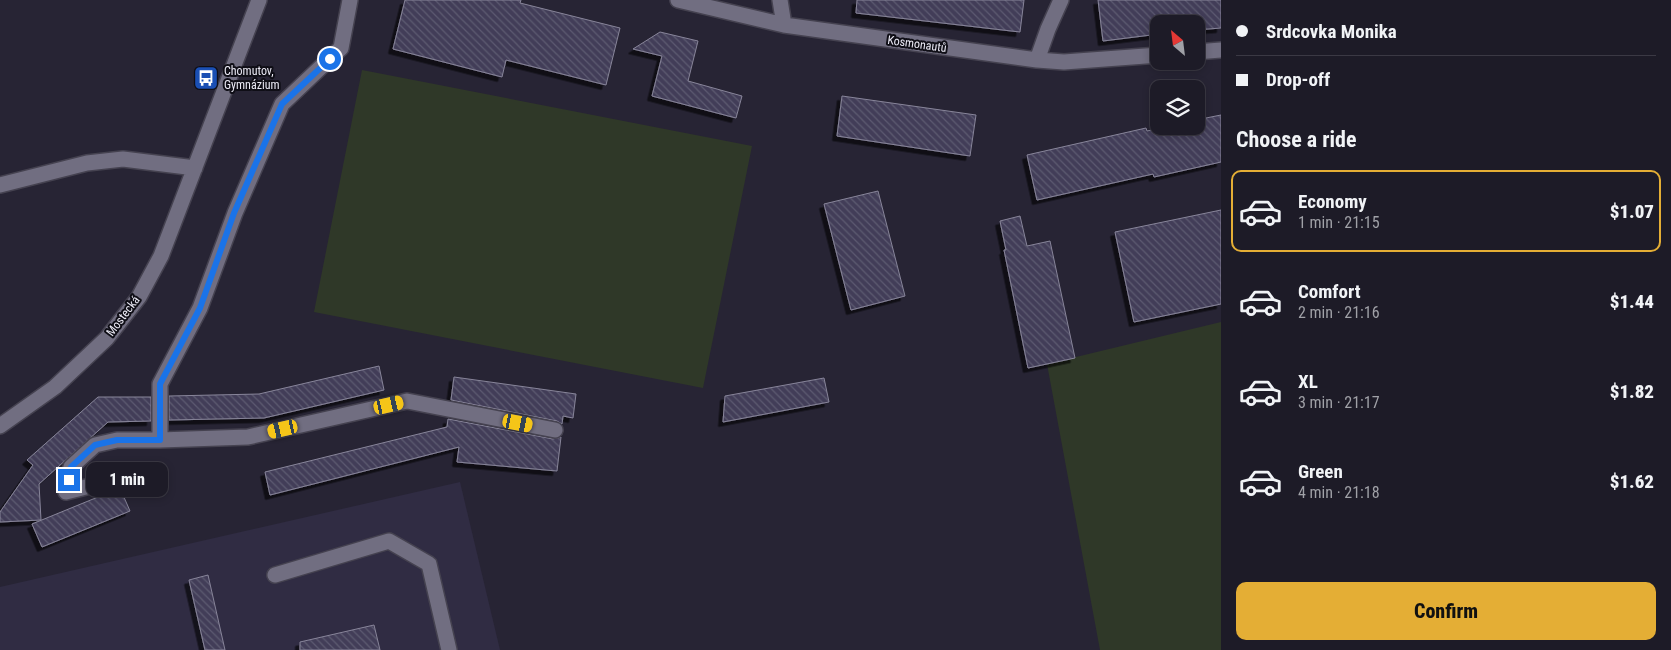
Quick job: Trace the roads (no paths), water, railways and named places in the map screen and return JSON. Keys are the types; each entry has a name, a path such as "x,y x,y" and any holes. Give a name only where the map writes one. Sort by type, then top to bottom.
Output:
{"street":[{"name":"Mostecká","path":"0,426 62,380 107,338 138,297 162,256 259,0"},
{"path":"160,440 160,384 200,308 234,213 282,104 342,48 350,0"},
{"name":"Kosmonautů","path":"678,0 784,25 1037,60 1064,62 1150,55"},
{"path":"780,0 784,25"},
{"path":"1037,60 1061,0"},
{"path":"1205,51 1221,50"},
{"path":"0,185 87,163 123,159 194,168"},
{"path":"106,482 66,492 71,467 95,445 117,440 248,436 406,401 555,430"},
{"path":"275,575 388,541 429,564 449,650"}],"place":[{"name":"Chomutov, Gymnázium","path":"206,78"}]}
